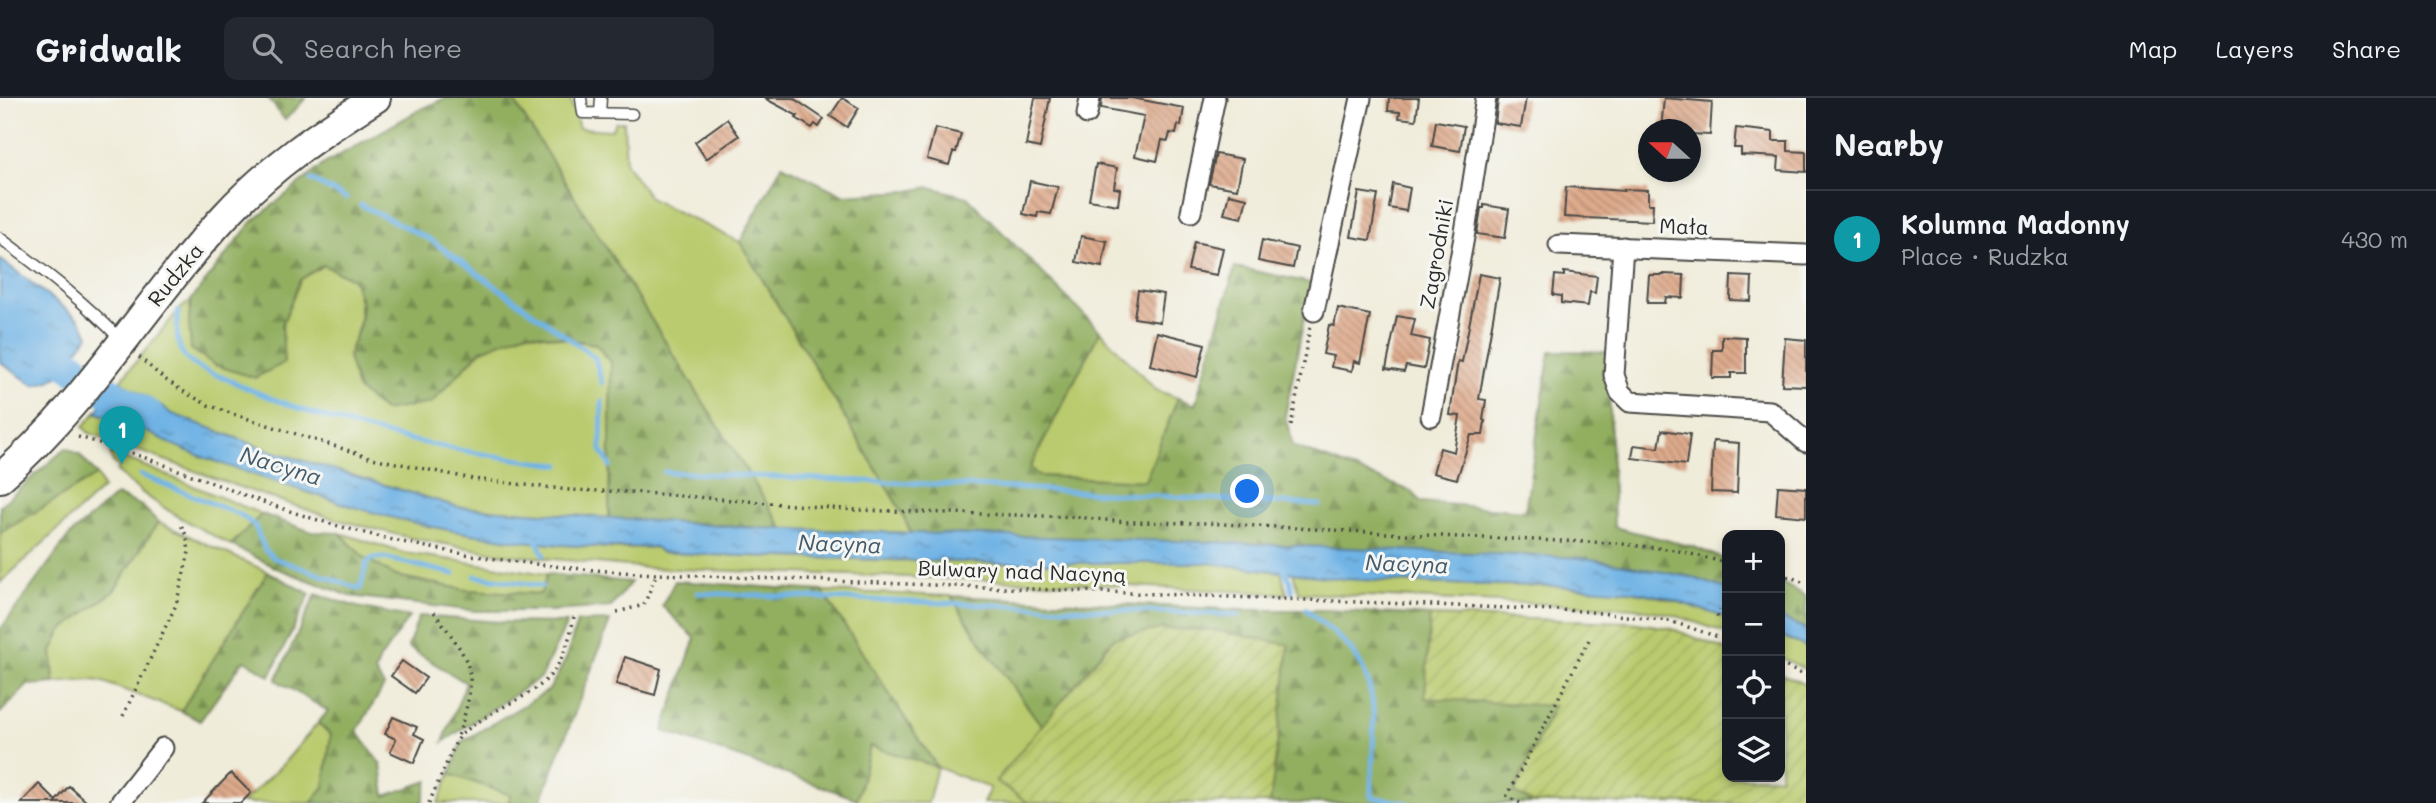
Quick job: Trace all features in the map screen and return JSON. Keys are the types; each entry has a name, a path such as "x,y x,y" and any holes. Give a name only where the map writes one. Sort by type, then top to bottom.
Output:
{"main road":[{"name":"Rudzka","path":"0,478 69,408 202,242 256,186 324,131 376,98"}],"street":[{"path":"1191,212 1214,98"},
{"path":"1314,311 1360,98"},
{"name":"Zagrodniki","path":"1431,416 1465,232 1486,98"},
{"name":"Mała","path":"1559,244 1806,255"},
{"path":"1623,247 1614,375 1620,392 1630,402 1770,411 1806,442"},
{"path":"120,803 163,748"}],"lane":[{"path":"581,98 583,113 632,114"},
{"path":"600,113 601,98"},
{"path":"0,237 84,303 118,347"}],"path":[{"path":"1291,426 1314,311"},
{"path":"118,347 208,405 372,458 473,479 570,489 878,511 1076,517 1126,522 1203,523 1633,544 1675,550 1722,562"},
{"name":"Bulwary nad Nacyną","path":"78,437 281,509 383,538 519,563 656,574 1582,611 1670,621 1722,638"},
{"path":"123,716 176,605 189,552 187,537 181,525"},
{"path":"617,612 644,605 656,574"},
{"path":"1785,578 1806,584"},
{"path":"1717,617 1720,610"},
{"path":"429,803 456,742 470,695 470,668 462,650 435,612"},
{"path":"456,742 469,728 537,689 550,678 566,647 574,616"},
{"path":"1520,803 1507,796 1591,636"},
{"path":"1785,666 1806,676"}],"green space":[{"path":"268,98 306,98 285,120"},
{"path":"446,98 512,98 783,529 609,518 611,362 596,344 527,332 481,350 431,403 384,411 357,389 348,356 360,325 362,303 353,279 323,265 300,280 282,325 284,363 255,378 215,365 191,349 191,300 251,223 324,164 423,108"},
{"path":"512,98 570,98 579,128 611,130 616,122 624,122 626,164 651,199 740,242 901,511 911,533 783,529"},
{"path":"782,165 843,195 930,187 967,197 1100,331 1030,467 1038,476 1145,481 1178,398 1195,405 1235,267 1311,283 1285,416 1293,446 1411,491 1421,502 1525,511 1550,351 1608,352 1614,527 1694,547 1722,558 1722,587 1691,577 1585,558 911,533 901,511 740,242"},
{"path":"323,265 354,279 360,301 360,318 348,357 431,403 481,350 527,332 596,344 611,362 609,518 458,507 268,450 169,413 120,381 178,311 191,300 189,323 283,363 282,325 300,280"},
{"path":"1100,331 1156,390 1178,398 1145,481 1038,476 1030,468"},
{"path":"96,412 108,417 119,415 135,426 294,487 428,526 581,546 621,549 655,547 661,552 710,555 1000,563 1210,563 1281,572 1287,594 1051,582 648,568 502,554 411,538 335,519 245,489 89,433 83,427"},
{"path":"66,448 80,455 97,475 0,533 0,506"},
{"path":"110,452 262,514 231,545 171,512 129,483 117,471 119,467 112,461"},
{"path":"97,475 103,488 0,583 0,533"},
{"path":"116,495 142,506 158,522 114,591 61,631 52,652 54,683 28,685 0,713 0,630 69,536"},
{"path":"262,514 312,532 340,533 362,556 396,576 466,590 541,594 547,574 631,582 611,607 551,611 476,611 350,596 279,569 231,545"},
{"path":"158,522 268,572 181,711 103,682 93,680 54,683 52,652 61,631 114,591"},
{"path":"340,533 404,553 547,574 541,594 466,590 396,576 362,556"},
{"path":"268,572 310,594 270,676 244,660 200,721 181,711"},
{"path":"1293,573 1389,582 1616,589 1670,600 1722,616 1722,631 1671,614 1634,608 1299,593"},
{"path":"675,581 822,591 937,767 870,746 857,799 663,731 695,638 662,606"},
{"path":"1785,585 1806,596 1806,629 1785,620"},
{"path":"822,591 951,596 986,650 1042,726 996,781 1029,803 983,803 990,788 937,767 928,803 856,803 870,746 936,766"},
{"path":"316,594 357,607 409,617 380,659 375,672 384,686 357,731 381,765 385,796 428,781 422,803 311,803 324,787 331,735 318,723 328,711 276,680"},
{"path":"951,596 1430,616 1425,698 1554,705 1514,792 1534,803 1270,803 1289,646 1248,638 1114,638 1042,726 986,650"},
{"path":"419,616 501,622 567,623 541,677 443,742 466,683 408,647"},
{"path":"1430,616 1630,622 1670,628 1722,648 1722,782 1785,782 1785,675 1806,685 1806,803 1534,803 1514,793 1554,706 1425,698"},
{"path":"610,621 540,803 508,803 511,795 450,774 462,742 549,690 566,659 577,622"},
{"path":"1162,629 1214,630 1289,645 1270,803 1029,803 996,781 1114,638"},
{"path":"1785,637 1806,647 1806,670 1785,660"},
{"path":"318,723 331,735 324,787 311,803 242,803 284,763"},
{"path":"450,774 511,795 508,803 438,803"}],"water":[{"path":"0,259 79,319 89,335 57,376 50,381 33,385 0,362"},
{"path":"120,381 170,413 268,450 458,507 754,528 1209,542 1585,558 1691,577 1722,587 1722,616 1664,597 1631,591 1343,579 1209,563 1000,563 710,555 661,552 655,547 570,546 484,536 408,522 329,499 192,453 154,436 119,415 108,417 96,412"},
{"path":"1785,620 1806,629 1806,647 1785,637"}],"building":[{"path":"764,98 793,98 824,119 819,127 815,124 812,128 796,118 798,116"},
{"path":"842,98 859,108 847,127 830,116"},
{"path":"1035,98 1050,98 1040,148 1026,145"},
{"path":"1102,98 1132,98 1184,108 1181,126 1178,125 1176,134 1170,133 1168,141 1162,140 1157,161 1135,156 1144,116 1101,108"},
{"path":"1389,98 1419,98 1416,120 1399,118 1400,112 1388,111"},
{"path":"1526,98 1521,127 1495,123 1498,100"},
{"path":"1664,98 1712,102 1710,135 1701,135 1701,119 1662,119"},
{"path":"727,119 739,136 706,159 695,142"},
{"path":"1436,121 1464,126 1460,151 1432,146"},
{"path":"935,128 961,134 949,165 927,159"},
{"path":"1736,128 1773,132 1773,141 1788,141 1788,151 1806,152 1806,172 1778,170 1779,157 1741,155 1741,148 1734,148"},
{"path":"1216,154 1243,159 1237,189 1209,184"},
{"path":"1096,164 1117,168 1114,188 1120,189 1118,205 1089,200"},
{"path":"1030,181 1058,187 1051,214 1038,212 1037,217 1023,214"},
{"path":"1393,184 1410,188 1406,211 1389,208"},
{"path":"1566,187 1648,190 1648,204 1653,204 1652,221 1564,217"},
{"path":"1359,192 1378,195 1370,240 1351,237"},
{"path":"1229,194 1247,198 1242,218 1224,214"},
{"path":"1484,205 1509,209 1505,238 1477,234 1481,208 1484,208"},
{"path":"1081,236 1107,241 1102,267 1076,262"},
{"path":"1262,240 1297,248 1293,268 1258,261"},
{"path":"1194,242 1223,248 1217,275 1188,270"},
{"path":"1564,272 1597,276 1595,293 1590,292 1588,306 1561,303 1561,296 1553,295 1555,275 1564,276"},
{"path":"1479,274 1500,278 1479,399 1486,400 1485,421 1483,435 1471,435 1457,479 1433,473 1440,448 1454,452 1460,416 1450,415 1458,361 1462,362"},
{"path":"1649,275 1684,275 1683,298 1666,297 1665,303 1647,303"},
{"path":"1731,276 1752,277 1751,301 1730,300"},
{"path":"1138,290 1164,294 1160,322 1134,318"},
{"path":"1338,308 1370,315 1360,363 1354,361 1352,371 1331,367 1333,356 1323,354 1329,325 1334,326"},
{"path":"1397,316 1415,319 1411,336 1430,340 1424,369 1406,366 1404,372 1386,369"},
{"path":"1157,332 1205,344 1197,377 1150,365"},
{"path":"1722,336 1746,337 1746,373 1731,373 1731,378 1712,378 1713,350 1722,350"},
{"path":"1785,338 1806,340 1806,386 1782,385"},
{"path":"1662,430 1690,434 1686,465 1632,458 1634,445 1659,448"},
{"path":"1713,441 1739,443 1737,493 1711,492"},
{"path":"1778,486 1806,488 1806,517 1776,514"},
{"path":"625,657 661,669 655,695 616,684"},
{"path":"402,661 426,678 415,693 391,676"},
{"path":"393,717 417,727 414,734 424,739 414,763 390,752 396,739 385,734"},
{"path":"231,773 251,793 241,803 202,803"},
{"path":"39,784 56,801 69,786 88,803 21,803"}],"waterway":[{"path":"311,180 346,198"},
{"path":"361,205 431,240 574,342 595,358 602,383"},
{"name":"Nacyna","path":"0,311 91,380 148,415"},
{"path":"178,311 178,342 182,353 190,362 268,397 391,436 475,453 560,465"},
{"path":"602,401 601,450 610,466"},
{"path":"664,472 1320,505"},
{"path":"141,475 241,515 255,526 265,550 274,558 360,589 367,563 373,558 385,558 454,574"},
{"path":"534,536 544,555"},
{"path":"1282,566 1292,592"},
{"path":"475,576 542,586"},
{"path":"698,593 1239,615"},
{"path":"1306,609 1350,649 1368,682 1374,720 1371,797 1407,803"}],"place":[{"name":"Kolumna Madonny","path":"122,464"}]}
